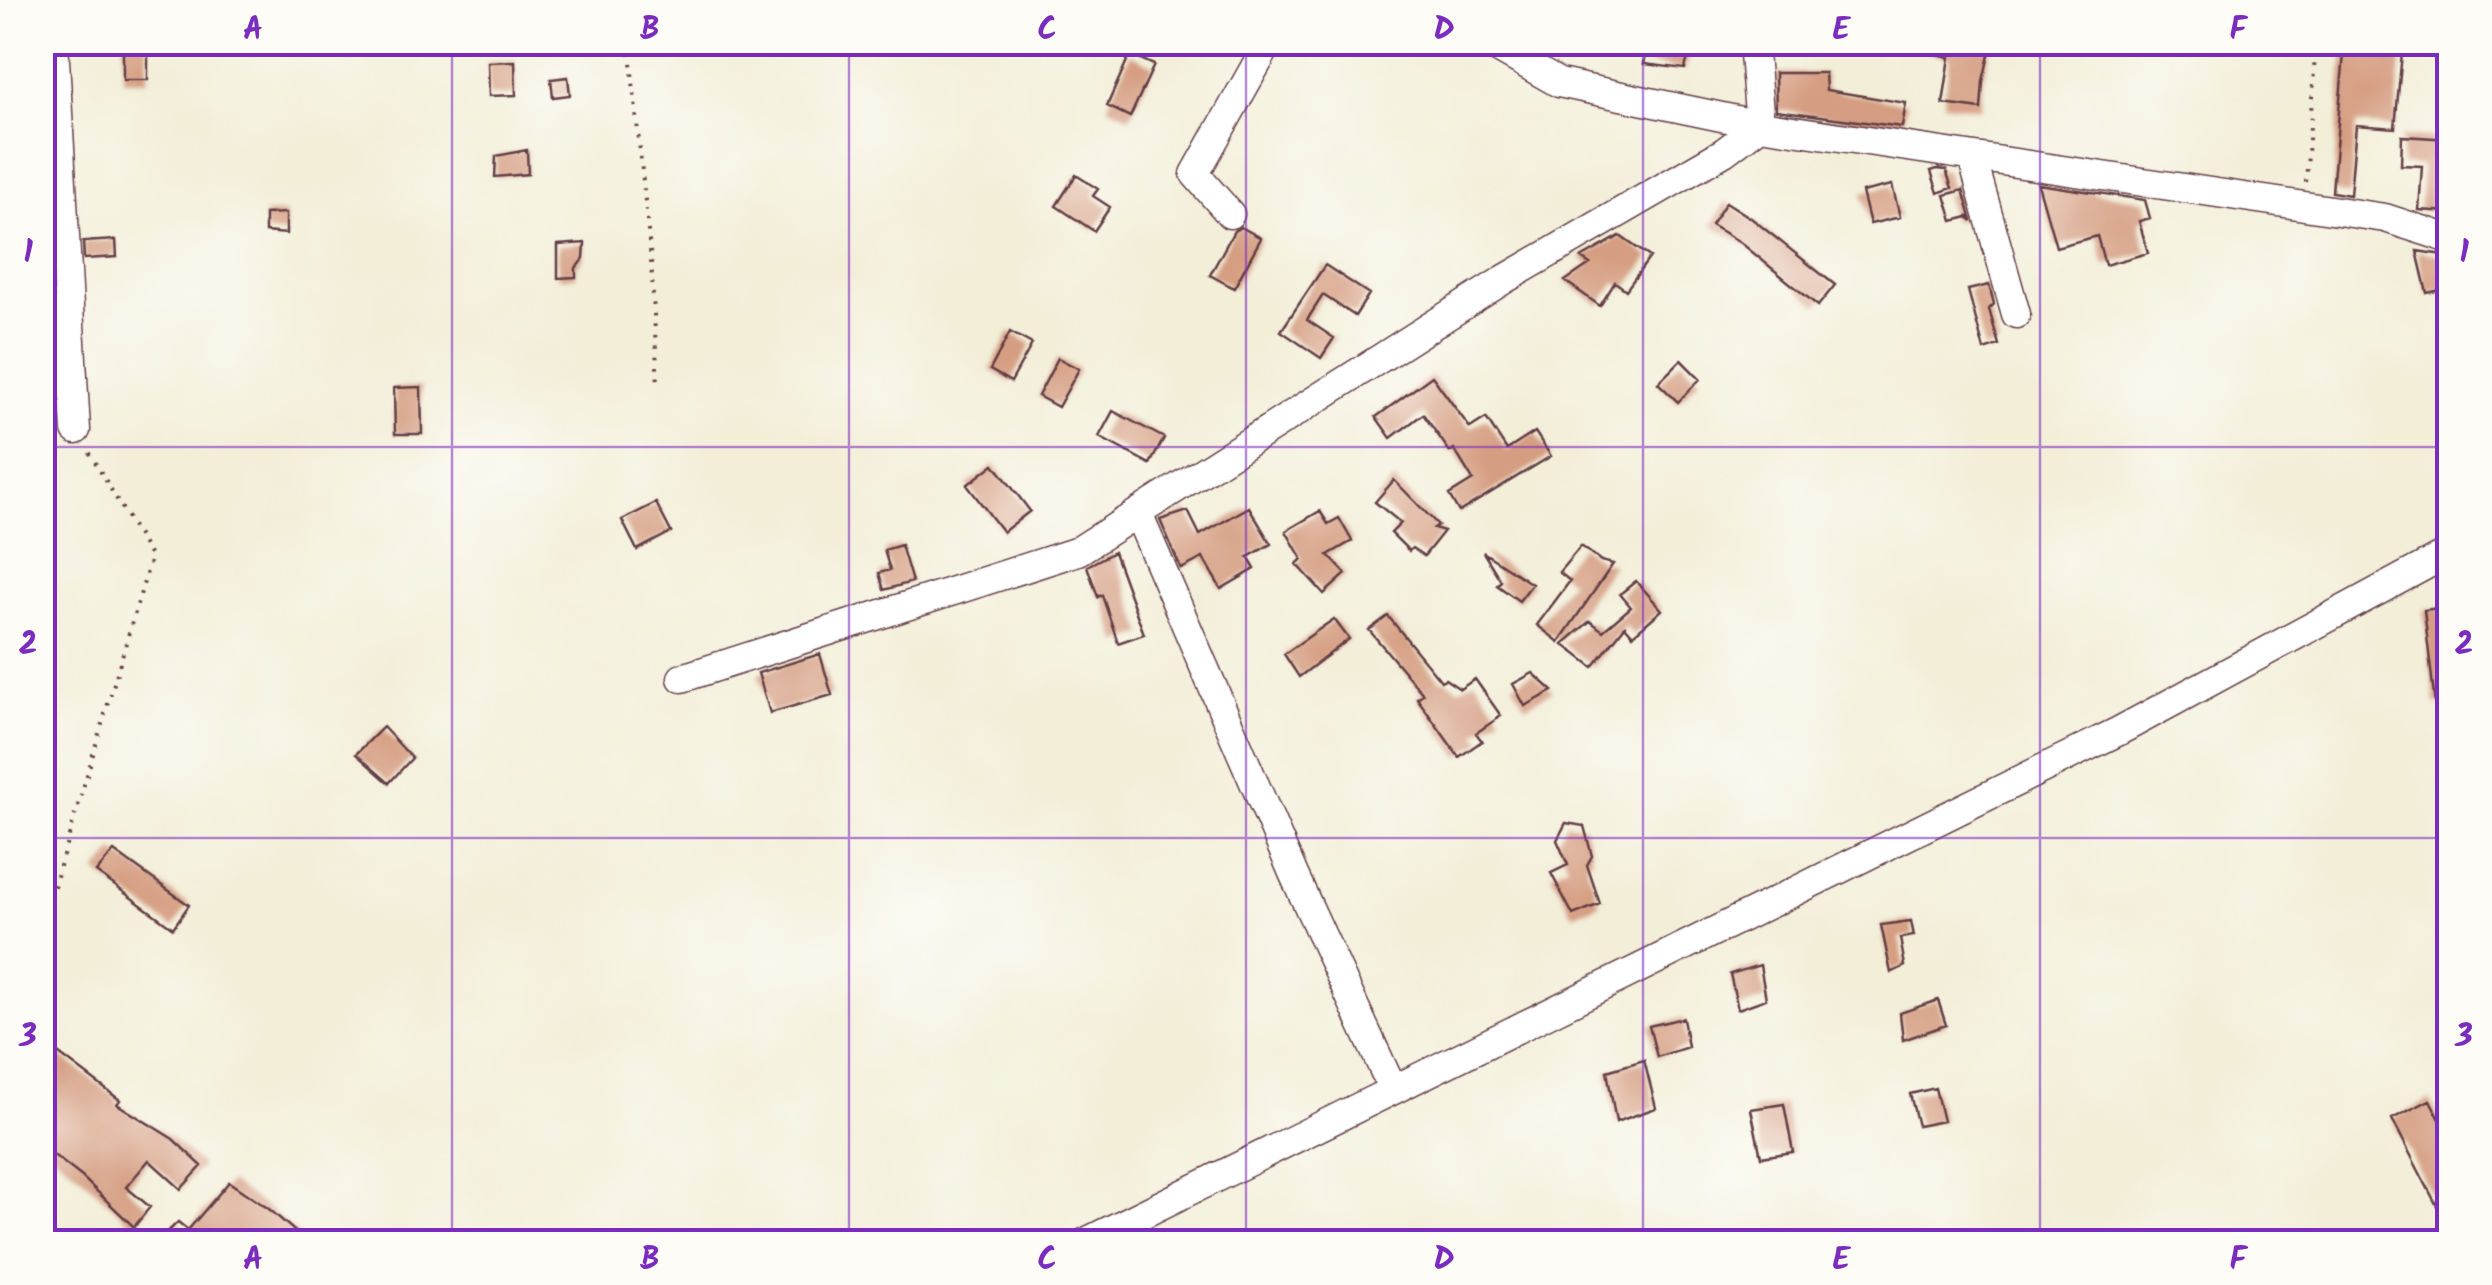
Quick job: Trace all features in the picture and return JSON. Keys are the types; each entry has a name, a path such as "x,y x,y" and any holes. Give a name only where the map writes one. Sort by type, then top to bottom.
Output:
{"street":[{"path":"54,42 76,430"},
{"path":"1230,214 1195,174 1269,42"},
{"path":"1487,42 1558,83 1760,124 2385,218 2450,239"},
{"path":"1752,42 1760,124"},
{"path":"682,678 1078,552 1505,279 1724,152 1760,124"},
{"path":"1972,157 2016,314"},
{"path":"1138,514 1294,874 1393,1090"},
{"path":"1086,1242 2118,731 2450,552"}],"path":[{"path":"630,42 658,386"},
{"path":"2305,206 2316,42"},
{"path":"42,927 152,558 76,430"}],"building":[{"path":"123,42 148,42 148,80 123,80"},
{"path":"1649,42 1692,42 1685,69 1644,64"},
{"path":"1915,42 1992,42 1981,109 1943,104 1950,57 1914,49"},
{"path":"2345,42 2403,42 2395,128 2356,125 2350,195 2332,192"},
{"path":"1130,54 1154,65 1130,117 1107,106"},
{"path":"515,61 516,95 489,96 488,62"},
{"path":"1775,73 1825,73 1826,90 1906,103 1902,127 1776,110"},
{"path":"568,77 570,95 553,97 551,79"},
{"path":"2402,136 2450,139 2450,212 2419,210 2422,166 2401,165"},
{"path":"527,150 528,174 495,177 496,156"},
{"path":"1946,170 1952,188 1938,193 1931,171"},
{"path":"1076,175 1098,189 1093,196 1110,207 1094,231 1056,206"},
{"path":"2038,184 2145,200 2150,218 2139,221 2148,253 2105,265 2097,236 2056,247"},
{"path":"1892,185 1900,217 1870,224 1862,192"},
{"path":"1963,190 1972,221 1968,217 1953,221 1945,195"},
{"path":"1726,202 1835,285 1818,306 1740,242 1711,225"},
{"path":"286,213 286,234 265,232 265,214"},
{"path":"1241,227 1261,238 1234,288 1210,275 1234,231"},
{"path":"1620,236 1650,257 1626,290 1615,282 1600,306 1565,281 1590,264 1581,258"},
{"path":"116,240 117,257 84,259 83,242"},
{"path":"585,243 576,277 558,278 558,245"},
{"path":"2417,251 2450,256 2450,288 2427,293"},
{"path":"1325,265 1369,294 1355,316 1323,295 1307,320 1334,338 1321,358 1281,331"},
{"path":"1989,285 1994,304 1989,309 1999,345 1984,350 1968,290"},
{"path":"1010,332 1032,344 1011,382 990,370"},
{"path":"1058,358 1079,369 1058,407 1038,396"},
{"path":"1681,360 1700,379 1678,402 1658,383"},
{"path":"1432,376 1470,428 1486,418 1507,450 1535,432 1551,456 1459,512 1449,495 1473,480 1454,449 1450,452 1423,414 1391,438 1376,417"},
{"path":"421,387 422,434 395,434 394,388"},
{"path":"1113,411 1164,438 1150,464 1099,437"},
{"path":"994,464 1030,511 1003,532 967,485"},
{"path":"1394,480 1438,525 1434,528 1444,531 1424,556 1412,548 1409,551 1391,533 1401,523 1375,502"},
{"path":"656,503 671,532 637,550 622,520"},
{"path":"1249,507 1271,544 1248,557 1255,569 1221,589 1203,558 1181,569 1160,520 1188,511 1200,535"},
{"path":"1320,511 1328,524 1339,518 1352,541 1328,555 1346,574 1324,594 1297,564 1302,559 1286,531"},
{"path":"901,545 912,582 884,590 879,573 890,570 884,550"},
{"path":"1581,546 1601,561 1613,564 1559,642 1537,625 1570,581 1559,572"},
{"path":"1114,552 1144,634 1118,643 1102,595 1098,597 1087,566"},
{"path":"1483,552 1532,584 1519,601 1497,585 1501,581"},
{"path":"1636,581 1662,610 1633,635 1625,626 1593,667 1563,644 1590,621 1603,631 1631,607 1620,594"},
{"path":"2446,607 2450,702 2435,705 2424,610"},
{"path":"1388,616 1441,681 1445,679 1460,689 1475,679 1501,716 1476,733 1482,741 1459,757 1417,698 1423,694 1369,630"},
{"path":"1334,619 1349,639 1299,677 1284,654"},
{"path":"820,654 832,695 770,713 758,673"},
{"path":"1533,673 1553,691 1525,706 1513,684"},
{"path":"383,727 412,758 389,783 356,754"},
{"path":"1566,823 1584,826 1592,856 1587,865 1600,904 1573,915 1551,873 1568,865 1557,840"},
{"path":"114,851 189,905 173,928 96,872"},
{"path":"1911,921 1914,936 1900,938 1905,966 1891,973 1881,925"},
{"path":"1760,965 1766,999 1738,1009 1730,974"},
{"path":"1938,1000 1946,1025 1903,1040 1900,1013"},
{"path":"1683,1018 1688,1047 1657,1057 1649,1026"},
{"path":"42,1041 120,1100 117,1104 173,1139 202,1166 181,1189 149,1160 126,1187 150,1207 134,1227 82,1177 42,1146"},
{"path":"1644,1060 1656,1108 1616,1122 1607,1071"},
{"path":"1935,1088 1943,1121 1918,1126 1910,1094"},
{"path":"2430,1100 2450,1139 2450,1231 2392,1119"},
{"path":"1784,1104 1793,1152 1761,1157 1751,1109"},
{"path":"229,1182 307,1242 157,1242 178,1222 188,1230"}]}
